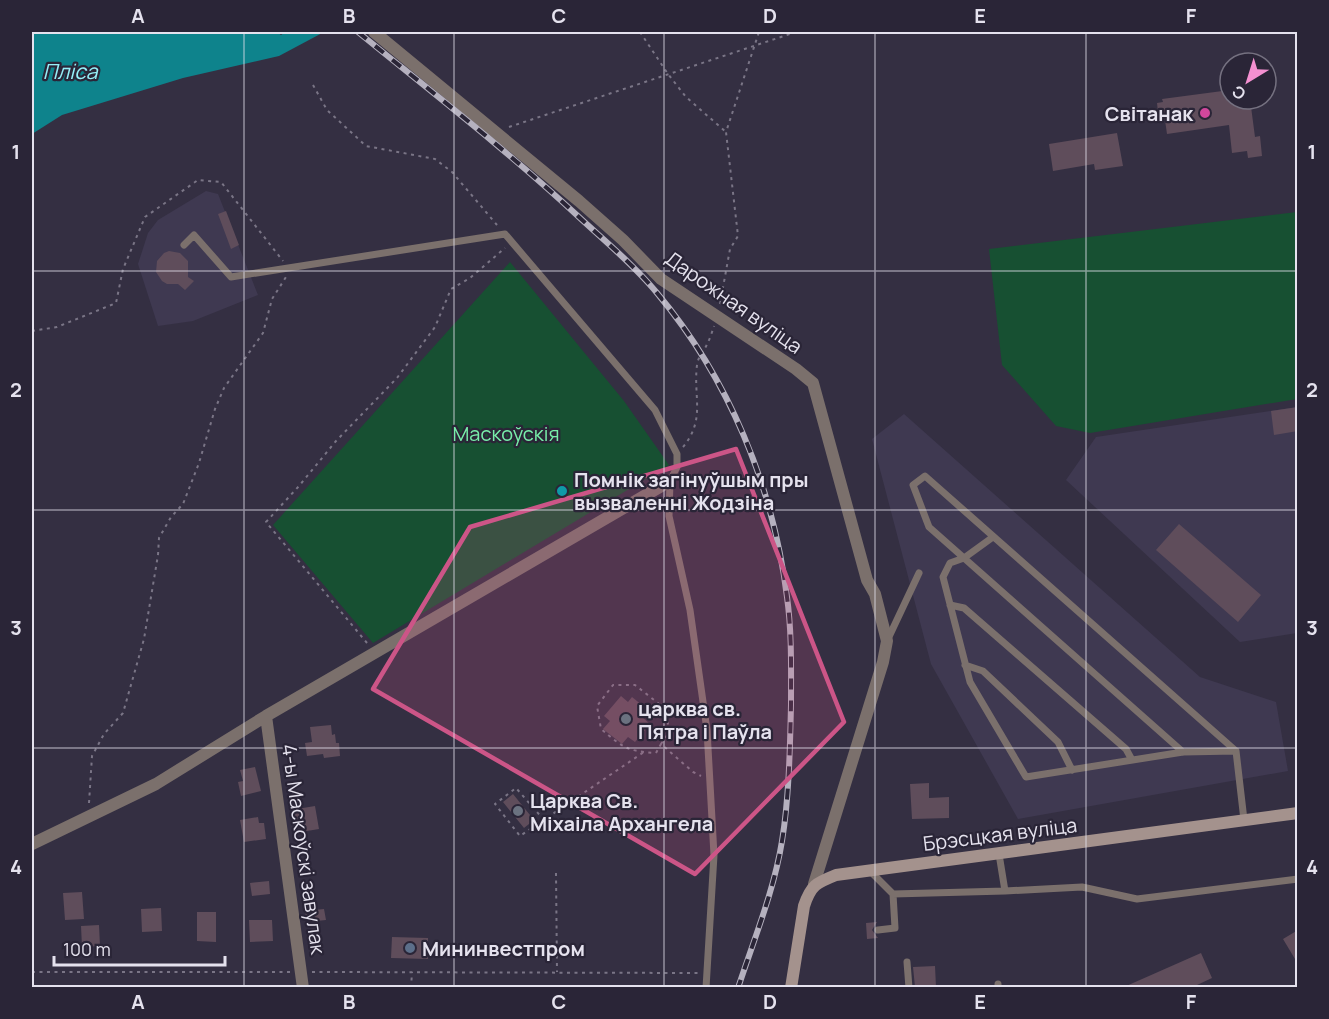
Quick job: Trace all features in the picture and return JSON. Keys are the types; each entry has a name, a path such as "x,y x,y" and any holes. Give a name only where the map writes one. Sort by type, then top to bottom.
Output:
{"main road":[{"name":"Брэсцкая вуліца","path":"814,884 836,875 869,870 1298,813"},
{"path":"791,987 804,906 814,884"}],"street":[{"name":"Дарожная вуліца","path":"374,32 496,131 623,240 661,279 796,369 813,383 867,580 875,594 887,640"},
{"path":"32,844 156,784 267,716 670,482"},
{"path":"814,884 884,662 887,640"},
{"name":"4-ы Маскоўскі завулак","path":"267,716 303,987"}],"lane":[{"path":"184,245 194,235 231,277 505,234 655,410 677,454 677,467 670,482 669,516 690,610 707,730 714,855 706,987"},
{"path":"1183,752 929,528 913,485 925,476 1236,751 1244,820"},
{"path":"993,537 964,558 951,563 943,577 970,682 1026,777 1183,752 1236,751"},
{"path":"887,640 919,573"},
{"path":"950,605 964,608 1126,749 1132,760"},
{"path":"965,665 982,671 1058,742 1072,770"},
{"path":"999,854 1005,891"},
{"path":"869,870 893,894 895,928 878,930"},
{"path":"893,894 1082,886 1137,899 1298,879"},
{"path":"907,962 909,987"}],"path":[{"path":"639,32 686,97 726,132"},
{"path":"677,454 693,434 698,400 697,364 717,318 730,249 738,236 726,132 759,32"},
{"path":"496,131 796,32"},
{"path":"313,85 327,110 366,146 435,159 452,172 505,234"},
{"path":"32,331 57,327 116,303 123,269 145,218 198,180 221,182 290,268 272,299 263,333 224,388 183,504 159,538 144,639 123,713 104,734 92,756 87,817"},
{"path":"375,653 266,522 336,441 397,378 435,327 451,289 470,278 512,242"},
{"path":"614,685 635,685 663,707 670,731 661,744 656,753 633,752 624,748 601,729 597,706 614,685"},
{"path":"661,744 699,777 710,775"},
{"path":"544,820 516,788 495,804 520,836 544,820 644,752"},
{"path":"556,873 557,972"},
{"path":"32,972 699,973"},
{"path":"411,987 412,972"}],"highlighted area":[{"path":"736,449 844,722 695,874 373,689 470,527"}],"shaded area":[{"path":"206,191 218,194 258,295 193,321 158,326 138,264 148,233 158,220"},
{"path":"1297,407 1297,633 1240,642 1066,480 1096,437"},
{"path":"904,414 1200,677 1276,702 1288,771 1018,819 931,664 872,439"}],"green space":[{"path":"1297,212 1297,399 1090,433 1056,426 1002,365 989,249"},
{"name":"Маскоўскія","path":"510,262 624,401 669,465 373,643 273,525"}],"water":[{"name":"Пліса","path":"32,32 277,32 281,35 285,32 324,32 279,56 183,78 62,115 32,134"}],"building":[{"name":"Світанак","path":"1218,92 1218,111 1252,111 1255,137 1260,136 1262,156 1248,158 1247,151 1232,153 1229,125 1167,134 1165,120 1159,121 1157,103 1163,102 1162,99"},
{"path":"1117,133 1123,166 1095,170 1094,164 1053,171 1049,144"},
{"path":"226,211 239,245 231,249 218,214"},
{"path":"169,251 180,253 188,261 188,277 194,281 185,290 178,284 167,284 162,281 156,272 157,261"},
{"path":"1298,407 1298,431 1274,435 1271,411"},
{"path":"1179,524 1261,595 1238,622 1156,550"},
{"name":"царква св. Пятра і Паўла","path":"621,696 628,702 632,697 648,710 642,717 650,724 635,742 628,737 622,744 603,729 610,721 604,716"},
{"path":"331,725 332,735 335,734 336,743 339,743 340,756 324,758 323,754 307,756 305,743 312,742 310,727"},
{"path":"255,767 261,791 241,796 238,782 243,781 240,770"},
{"path":"929,783 929,798 949,797 949,818 912,819 910,784"},
{"name":"Царква Св. Міхаіла Архангела","path":"513,794 534,820 524,828 503,802"},
{"path":"315,806 319,829 295,833 291,810"},
{"path":"258,817 259,823 264,823 266,839 244,842 240,820"},
{"path":"269,881 270,894 252,896 250,883"},
{"path":"82,892 84,919 65,920 63,893"},
{"path":"161,908 162,931 142,932 141,909"},
{"path":"324,909 326,920 307,922 305,911"},
{"path":"197,912 216,912 216,942 197,941"},
{"path":"249,920 272,920 273,941 250,942"},
{"path":"877,922 872,930 878,938 867,939 866,923"},
{"path":"99,925 100,946 82,947 81,926"},
{"path":"1298,930 1298,964 1283,939"},
{"name":"Мининвестпром","path":"392,937 428,938 428,959 391,958"},
{"path":"1201,953 1212,978 1197,985 1198,987 1124,987"},
{"path":"935,966 936,987 915,987 913,967"}],"railway":[{"path":"358,32 526,170 639,273 683,326 706,361 744,436 759,475 780,556 790,624 791,705 788,791 782,841 769,897 738,988"}],"place":[{"name":"Світанак","path":"1205,113"},
{"name":"Помнік загінуўшым пры вызваленні Жодзіна","path":"562,491"},
{"name":"царква св. Пятра і Паўла","path":"626,719"},
{"name":"Царква Св. Міхаіла Архангела","path":"518,811"},
{"name":"Мининвестпром","path":"410,948"}]}
